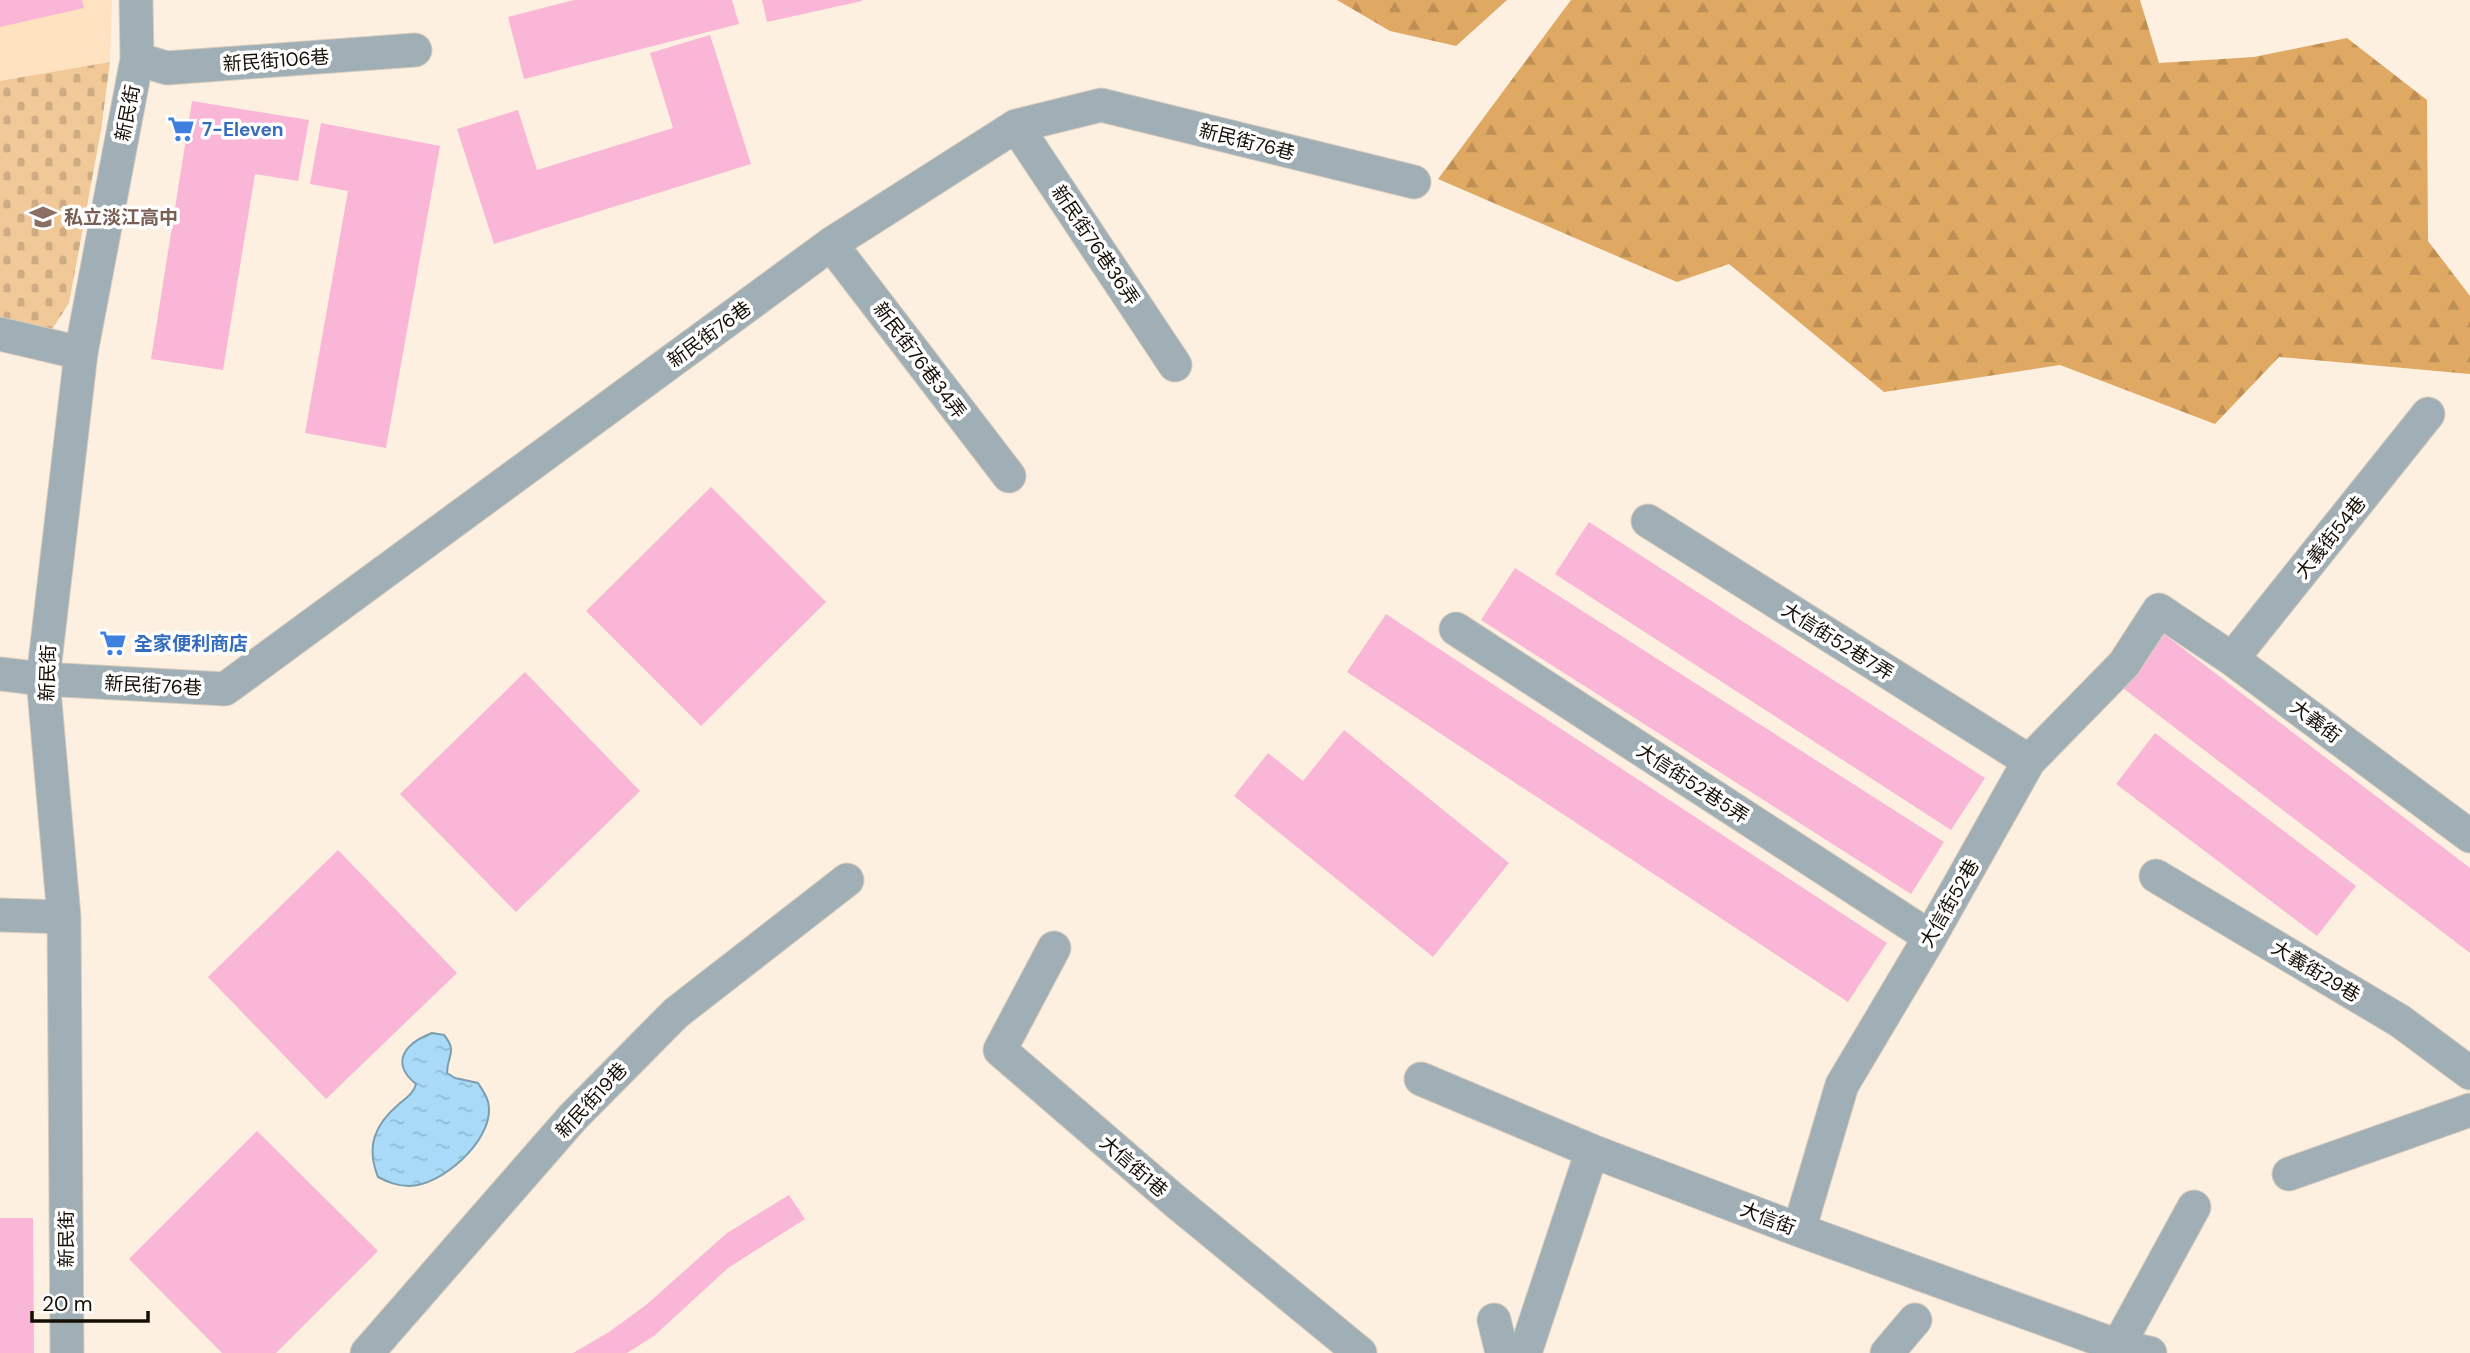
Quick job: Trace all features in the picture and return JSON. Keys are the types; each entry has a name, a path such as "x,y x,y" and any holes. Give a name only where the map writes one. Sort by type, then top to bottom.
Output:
{"street":[{"name":"新民街","path":"67,1353 64,917 43,679 81,353 137,59 136,0"},
{"name":"新民街106巷","path":"137,59 167,68 415,50"},
{"name":"新民街76巷","path":"0,674 43,679 225,688 831,243 1016,126 1101,104 1414,182"},
{"name":"新民街76巷36弄","path":"1016,126 1175,365"},
{"name":"新民街76巷34弄","path":"831,243 1009,476"},
{"path":"0,334 81,353"},
{"name":"大義街54巷","path":"2232,659 2427,414"},
{"name":"大信街52巷7弄","path":"1648,521 2029,761"},
{"name":"大義街","path":"2159,610 2232,659 2470,836"},
{"name":"大信街52巷","path":"1799,1230 1842,1085 1930,937 2029,761 2124,664 2159,610"},
{"name":"大信街52巷5弄","path":"1456,629 1930,937"},
{"name":"大義街29巷","path":"2156,876 2400,1021 2470,1073"},
{"name":"新民街19巷","path":"367,1353 573,1117 676,1013 846,880"},
{"path":"0,915 64,917"},
{"name":"大信街1巷","path":"1054,948 1000,1050 1175,1201 1360,1353"},
{"name":"大信街","path":"1421,1079 1592,1151 2115,1349 2150,1353"},
{"path":"2289,1174 2470,1111"},
{"path":"1525,1353 1592,1151"},
{"path":"2115,1349 2194,1207"},
{"path":"1494,1320 1503,1353"},
{"path":"1887,1353 1915,1320"}],"shaded area":[{"name":"私立淡江高中","path":"0,0 112,0 110,62 101,130 69,303 0,322"}],"green space":[{"path":"1337,0 1507,0 1456,46 1390,31"},
{"path":"1571,0 2140,0 2159,63 2254,57 2347,38 2427,100 2428,241 2470,296 2470,374 2279,357 2215,424 2060,365 1884,392 1729,264 1677,282 1438,179"},
{"name":"私立淡江高中","path":"110,62 101,130 69,303 51,331 0,322 0,81"}],"water":[{"path":"432,1033 444,1035 450,1046 447,1073 455,1078 478,1083 482,1089 489,1105 487,1121 473,1148 462,1160 435,1179 409,1186 389,1182 378,1177 374,1166 375,1137 383,1120 415,1087 416,1084 403,1068 404,1054 415,1042"}],"building":[{"path":"0,0 82,0 84,8 0,27"},
{"path":"574,0 732,0 739,24 524,79 508,17"},
{"path":"762,0 862,0 862,1 767,22"},
{"path":"710,35 751,164 494,244 457,129 518,110 537,170 673,128 650,53"},
{"path":"192,101 309,120 298,181 255,174 223,370 151,359"},
{"path":"321,123 440,146 386,448 305,433 348,191 310,184"},
{"path":"711,487 826,602 701,726 586,611"},
{"path":"1589,522 1985,778 1951,830 1555,574"},
{"path":"1515,568 1944,842 1911,894 1481,620"},
{"path":"1386,614 1887,943 1848,1002 1347,672"},
{"path":"2160,631 2470,868 2470,953 2119,685"},
{"path":"525,672 640,791 516,912 400,794"},
{"path":"1344,730 1509,863 1433,957 1234,796 1268,753 1303,781"},
{"path":"2155,733 2356,886 2317,936 2116,784"},
{"path":"338,850 457,973 326,1099 208,977"},
{"path":"257,1131 378,1251 276,1353 222,1353 129,1259"},
{"path":"789,1195 805,1219 728,1268 654,1336 627,1353 573,1353 609,1332 646,1305 727,1233"},
{"path":"0,1218 33,1218 34,1353 0,1353"}],"place":[{"name":"7-Eleven","path":"181,129"},
{"name":"私立淡江高中","path":"43,217"},
{"name":"全家便利商店","path":"113,643"}]}
